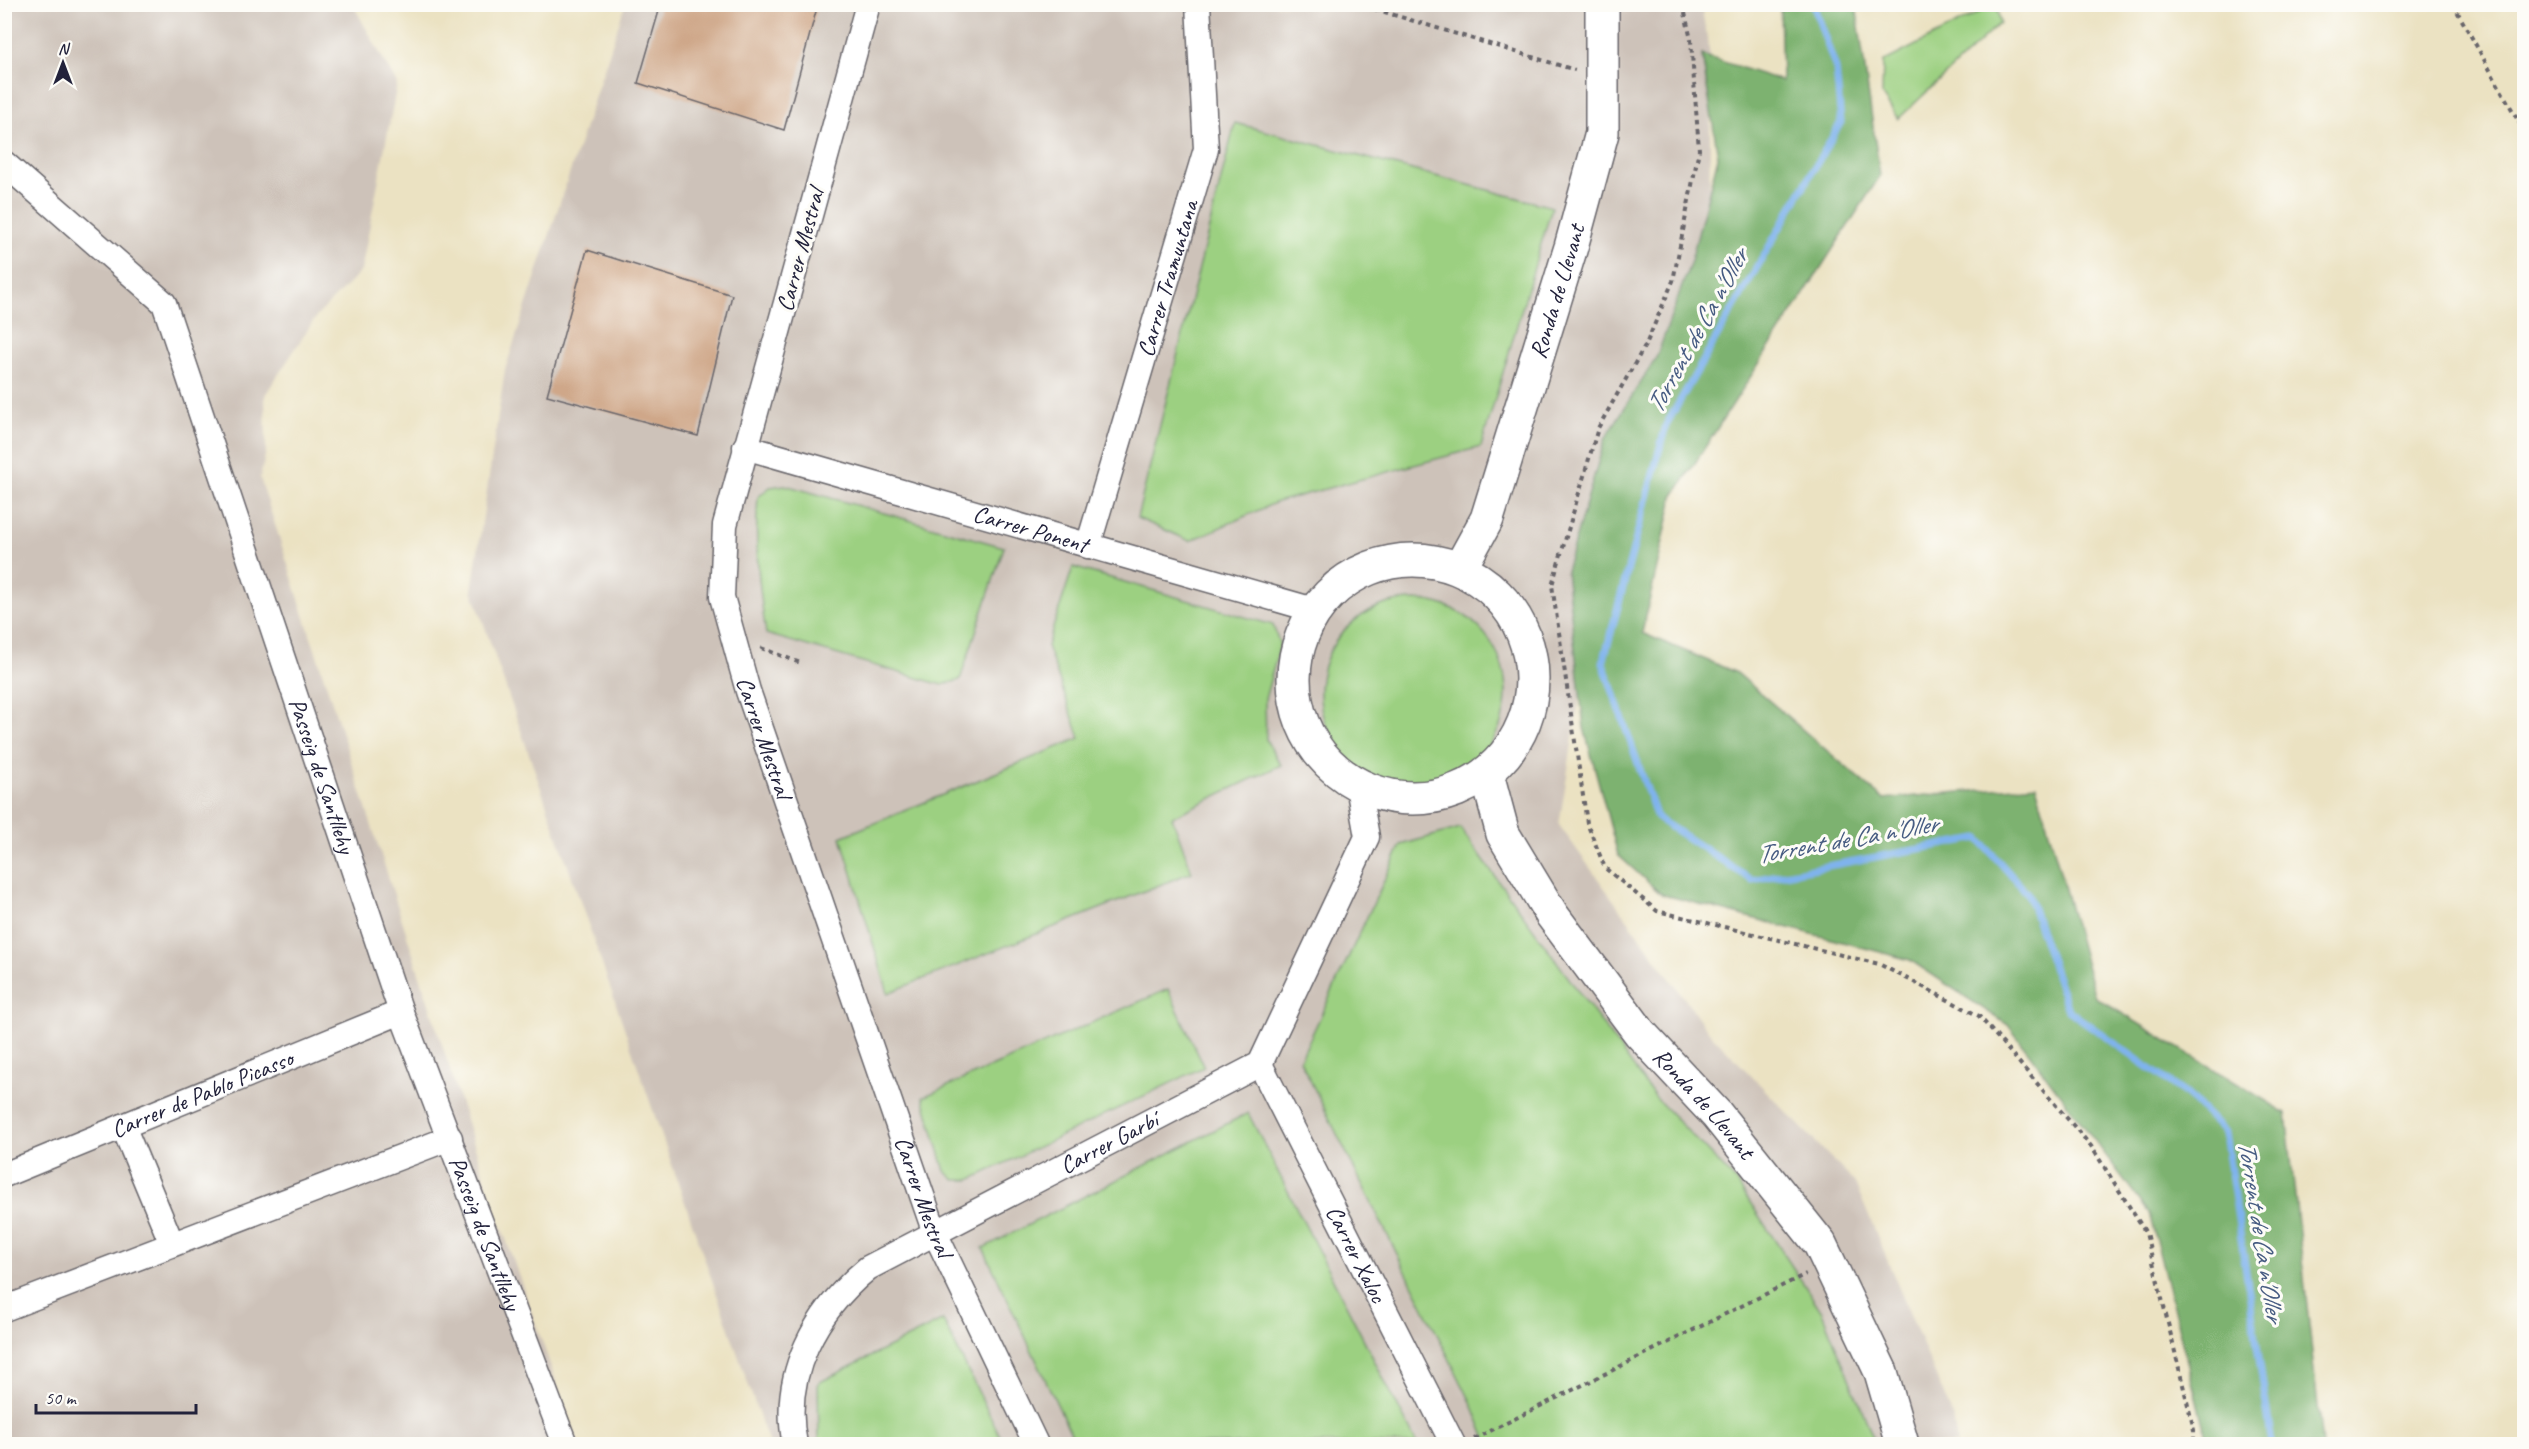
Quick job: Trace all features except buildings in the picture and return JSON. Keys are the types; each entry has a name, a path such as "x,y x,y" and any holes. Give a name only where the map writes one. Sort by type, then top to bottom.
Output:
{"main road":[{"name":"Ronda de Llevant","path":"1460,568 1487,519 1571,247 1602,133 1602,4"},
{"path":"1419,559 1460,568 1480,579 1510,608 1530,651 1533,692 1511,749 1486,774 1449,794 1398,798 1358,786 1339,774 1311,743 1298,715 1293,674 1297,648 1314,610 1343,582 1380,564 1419,559"},
{"name":"Ronda de Llevant","path":"1486,774 1503,834 1552,915 1640,1033 1717,1115 1820,1244 1881,1372 1902,1444"}],"street":[{"name":"Carrer Mestral","path":"868,4 725,525 723,597 748,691 934,1233 1036,1444"},
{"name":"Carrer Tramuntana","path":"1088,546 1206,149 1198,4"},
{"name":"Passeig de Santllehy","path":"4,164 164,303 401,1012 565,1444"},
{"name":"Carrer Ponent","path":"745,447 1314,610"},
{"path":"1260,1064 1367,837 1358,786"},
{"name":"Carrer de Pablo Picasso","path":"4,1175 401,1012"},
{"name":"Carrer Garbí","path":"795,1444 793,1389 813,1330 844,1287 868,1268 1260,1064"},
{"name":"Carrer Xaloc","path":"1260,1064 1463,1442"},
{"path":"123,1126 172,1244"},
{"path":"4,1308 450,1138"}],"path":[{"path":"1358,4 1575,70"},
{"path":"1683,4 1691,40 1699,150 1673,282 1647,342 1598,428 1552,585 1587,823 1605,867 1657,911 1879,964 1979,1016 2091,1146 2146,1233 2194,1430 2194,1444"},
{"path":"2453,4 2524,131"},
{"path":"760,648 803,664"},
{"path":"1463,1442 1810,1272"}],"shaded area":[{"path":"5,5 353,5 397,84 361,271 316,317 265,395 266,451 260,478 491,1197 578,1444 5,1444"},
{"path":"625,5 1701,5 1711,61 1709,214 1587,651 1559,825 1708,1031 1855,1183 1953,1417 1957,1444 769,1444 472,590 505,370"}],"green space":[{"path":"1780,5 1856,5 1880,176 1673,497 1642,633 1737,673 1883,799 2036,785 2095,997 2286,1113 2322,1444 2208,1444 2149,1213 2008,1025 1910,960 1661,894 1618,855 1584,728 1566,571 1605,439 1657,356 1691,261 1718,157 1702,55 1782,81"},
{"path":"1979,5 1997,5 2000,23 1898,119 1882,95 1883,62 1982,11"},
{"path":"1235,123 1552,207 1481,447 1277,502 1190,541 1137,518"},
{"path":"785,485 1004,547 960,680 942,685 766,634 758,566 758,497 770,487"},
{"path":"1073,567 1273,625 1280,645 1265,699 1266,740 1281,765 1172,817 1192,872 888,993 841,837 1080,738 1047,646"},
{"path":"1413,600 1449,607 1479,627 1499,657 1506,693 1499,729 1479,759 1449,779 1413,786 1377,779 1347,759 1327,729 1320,693 1327,657 1347,627 1377,607"},
{"path":"1460,828 1655,1097 1736,1181 1822,1312 1876,1444 1488,1444 1472,1404 1300,1060 1401,845"},
{"path":"1168,989 1204,1067 970,1180 955,1180 945,1171 923,1097"},
{"path":"1248,1113 1417,1444 1076,1444 983,1248"},
{"path":"943,1320 1004,1444 819,1444 818,1383"}],"waterway":[{"name":"Torrent de Ca n'Oller","path":"1813,4 1836,69 1841,122 1666,425 1603,663 1657,818 1752,880 1978,838 2028,894 2068,1010 2190,1097 2225,1133 2272,1444"}]}
